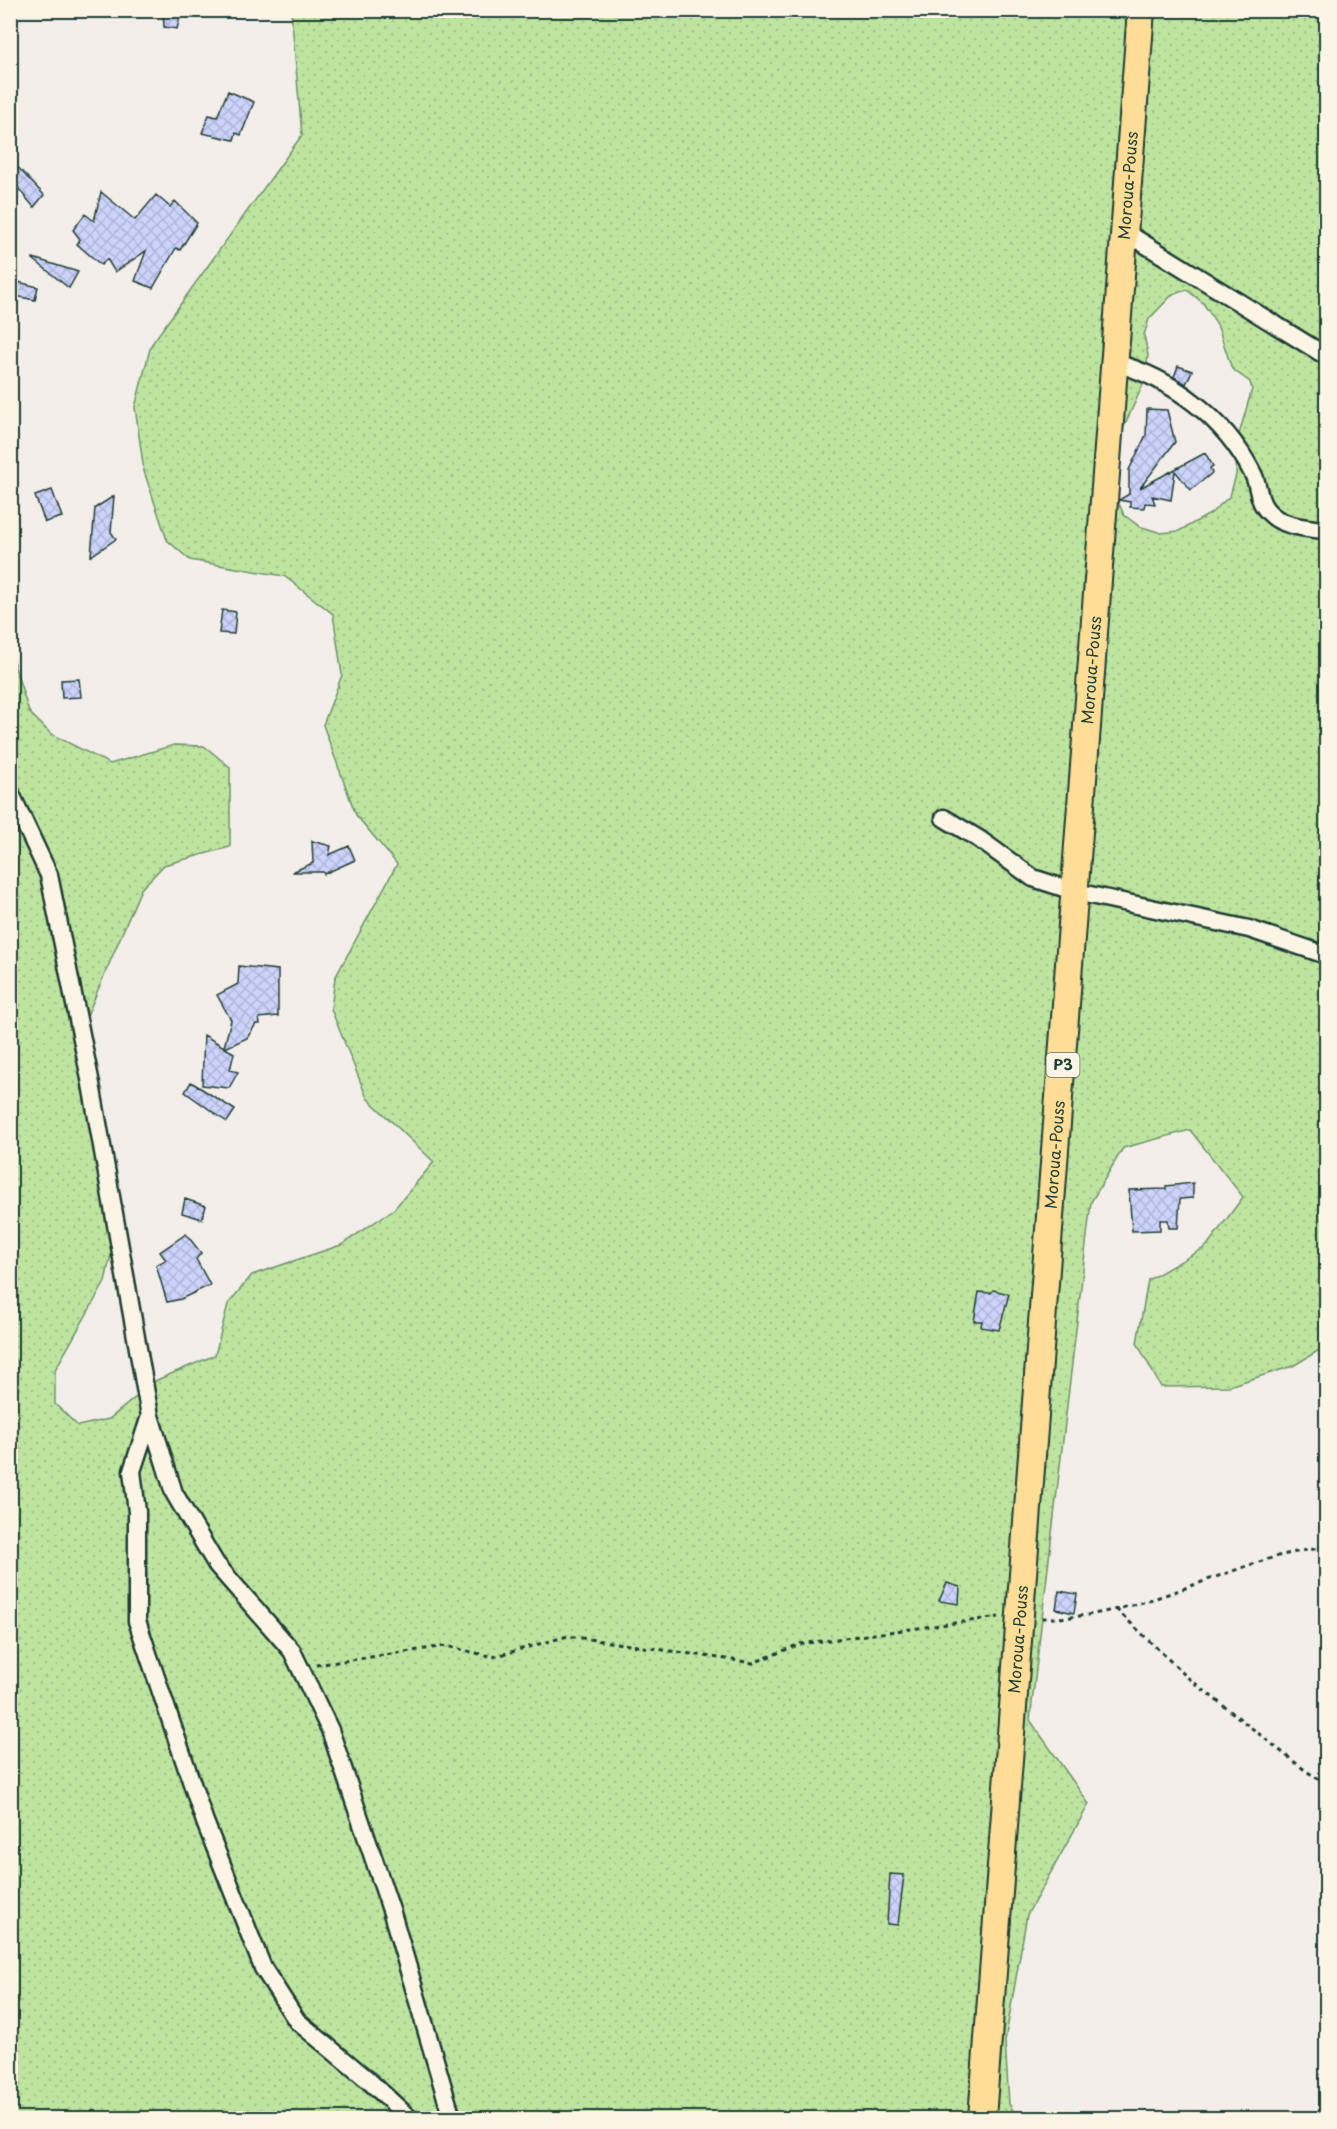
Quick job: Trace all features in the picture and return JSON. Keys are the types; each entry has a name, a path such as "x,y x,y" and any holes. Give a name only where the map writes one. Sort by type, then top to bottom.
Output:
{"main road":[{"name":"Moroua-Pouss","path":"982,2118 1141,10"}],"street":[{"path":"1125,232 1326,356"},
{"path":"1115,363 1154,376 1206,412 1233,441 1254,474 1258,499 1277,519 1307,528 1326,530"},
{"path":"10,792 49,875 91,1084 150,1416 174,1493 216,1564 292,1651 330,1730 392,1913 452,2118"},
{"path":"944,818 979,839 1033,878 1076,892 1249,929 1326,955"},
{"path":"150,1416 132,1471 137,1512 137,1621 205,1822 263,1968 297,2021 367,2079 409,2118"}],"path":[{"path":"300,1668 446,1646 493,1656 568,1636 753,1662 800,1644 988,1617 1072,1619 1116,1609 1275,1557 1326,1547"},
{"path":"1116,1609 1187,1677 1306,1771 1326,1784"}],"green space":[{"path":"291,11 1326,11 1326,1346 1293,1366 1229,1386 1161,1387 1137,1343 1148,1280 1206,1247 1243,1197 1190,1130 1123,1148 1091,1202 1030,1720 1089,1804 1027,1915 1005,2041 1009,2104 1018,2118 11,2118 10,651 29,712 51,734 110,764 174,745 204,746 230,767 230,847 164,865 141,889 86,1018 119,1217 105,1282 55,1370 55,1404 78,1426 109,1419 157,1380 215,1355 228,1304 252,1275 341,1245 394,1209 434,1162 367,1098 331,1009 335,978 397,864 356,815 323,725 342,675 333,614 284,576 190,560 167,540 144,471 135,407 151,345 302,135","holes":["1187,290 1203,303 1217,324 1232,369 1250,382 1252,389 1237,441 1236,475 1230,496 1210,514 1179,531 1161,533 1139,526 1124,515 1116,497 1119,449 1123,429 1145,380 1148,355 1144,335 1149,319 1173,294"]}],"building":[{"path":"163,10 182,10 177,29 164,27"},
{"path":"228,91 254,102 241,135 236,133 234,140 202,133 209,115 217,117"},
{"path":"10,159 44,195 34,207 10,179"},
{"path":"101,192 135,220 156,195 170,207 175,201 197,223 180,250 176,248 153,288 135,281 146,251 115,272 107,259 101,265 77,244 80,239 73,230 85,214 94,221"},
{"path":"33,258 78,272 69,288"},
{"path":"18,282 38,287 35,300 15,296"},
{"path":"1178,366 1192,371 1186,384 1174,377"},
{"path":"1147,409 1167,410 1175,442 1140,488 1205,453 1213,466 1210,468 1212,473 1191,490 1175,471 1171,500 1152,496 1155,504 1145,503 1144,508 1130,507 1130,502 1119,500 1129,494 1129,470 1146,435"},
{"path":"52,490 62,517 45,522 35,496"},
{"path":"114,496 111,532 116,539 91,556 95,508"},
{"path":"222,610 236,612 234,634 219,633"},
{"path":"79,679 81,697 62,698 61,680"},
{"path":"312,841 331,846 329,855 349,846 355,860 324,874 323,872 292,872 313,863"},
{"path":"239,966 278,970 278,1016 259,1018 260,1024 256,1024 247,1038 225,1048 234,1053 230,1070 238,1072 229,1088 202,1085 204,1035 224,1047 231,1020 217,995 238,984"},
{"path":"191,1082 235,1110 227,1122 185,1092"},
{"path":"1193,1183 1193,1198 1180,1199 1178,1228 1169,1228 1168,1220 1160,1220 1160,1230 1132,1231 1129,1190 1166,1189 1166,1186"},
{"path":"185,1199 206,1206 202,1219 182,1213"},
{"path":"186,1234 201,1253 196,1259 210,1285 181,1299 167,1302 156,1265 166,1260 160,1252"},
{"path":"993,1290 1009,1294 999,1330 981,1327 982,1321 974,1321 979,1292 991,1293"},
{"path":"947,1583 960,1587 959,1604 939,1601"},
{"path":"1059,1591 1077,1594 1074,1613 1056,1609"},
{"path":"890,1874 904,1875 898,1925 887,1924"}]}
